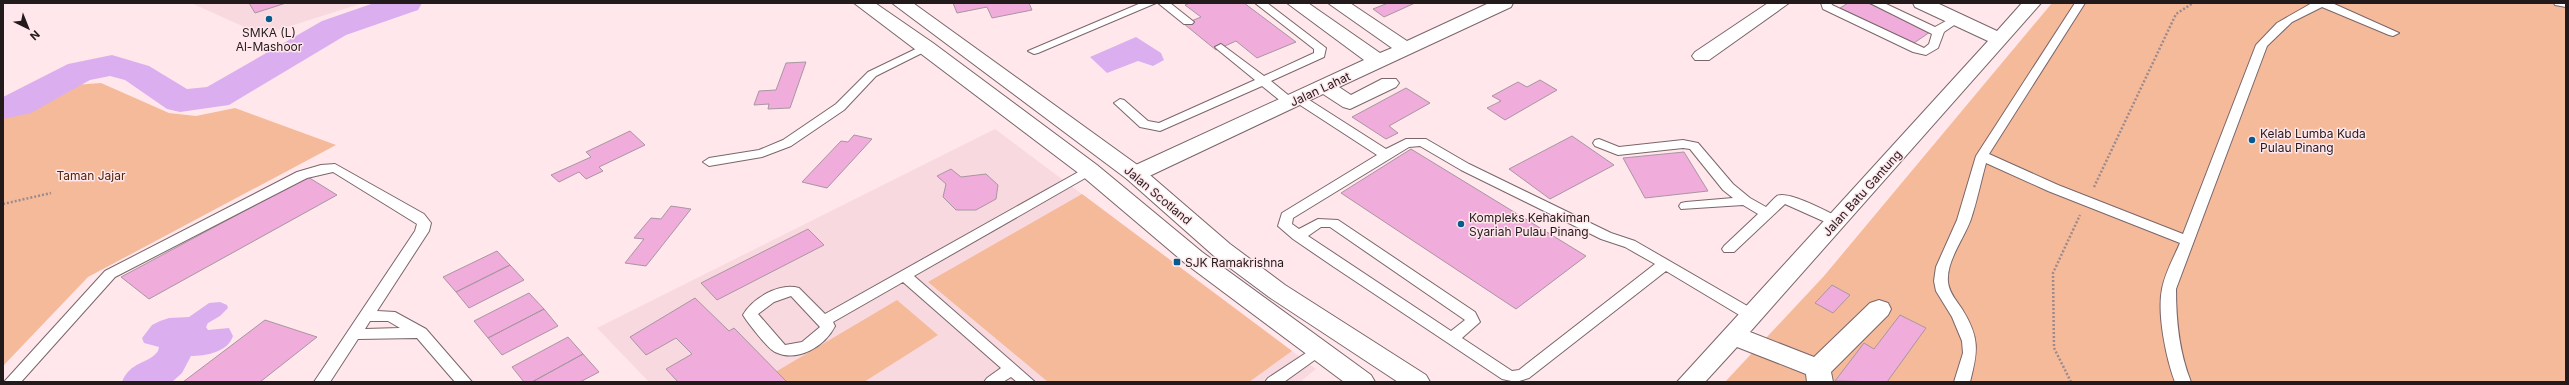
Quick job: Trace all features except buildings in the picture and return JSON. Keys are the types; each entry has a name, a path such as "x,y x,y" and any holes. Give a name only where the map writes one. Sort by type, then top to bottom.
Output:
{"main road":[{"name":"Jalan Scotland","path":"863,3 926,47 1090,170 1194,258 1362,382"},
{"name":"Jalan Scotland","path":"900,3 1135,174 1222,250 1271,286 1418,382"},
{"path":"1296,3 1378,61"},
{"path":"1337,3 1407,49"},
{"name":"Jalan Lahat","path":"1135,174 1326,87 1378,61 1407,49 1504,3"},
{"path":"1702,56 1780,3"},
{"path":"1922,3 1999,39"},
{"name":"Jalan Batu Gantung","path":"1690,382 1837,222 2032,3"},
{"path":"1326,87 1350,103 1389,83"},
{"path":"1733,335 1819,376 1879,309"}],"lane":[{"path":"1034,51 1152,3"},
{"path":"1163,3 1188,22"},
{"path":"1120,103 1144,124 1160,127 1314,58 1322,51 1260,3"},
{"path":"1826,3 1827,7 1917,50 1926,52 1934,46 1938,33 1957,19"},
{"path":"1875,3 1938,33"},
{"path":"1962,382 1969,358 1969,341 1959,316 1943,292 1941,281 1942,267 1964,220 1982,156 2080,3"},
{"path":"2183,382 2176,364 2169,324 2169,288 2186,240 2262,45 2274,30 2299,12 2322,3 2393,33"},
{"path":"2559,3 2566,4"},
{"path":"709,162 762,153 787,143 840,107 872,74 926,47"},
{"path":"1221,47 1264,81 1386,155"},
{"path":"1665,264 1520,376 1507,375 1451,339 1285,226 1287,216 1386,155 1406,143 1422,142 1466,168 1606,236 1630,244 1665,264 1751,314"},
{"path":"1599,143 1618,151 1683,144 1694,146 1728,187 1745,201 1766,213"},
{"path":"1982,156 2086,202 2186,240"},
{"path":"12,382 110,274 278,186 320,169 341,170 419,217 424,223 422,231 322,382"},
{"path":"825,320 1090,170"},
{"path":"1729,249 1778,201 1788,199 1837,222"},
{"path":"1686,206 1745,201"},
{"path":"1298,236 1318,223 1333,223 1470,316 1472,322 1451,339"},
{"path":"905,276 1027,382"},
{"path":"794,291 825,320 828,326 821,336 800,348 784,351 778,347 750,315 756,307 783,293 794,291"},
{"path":"366,316 390,316 421,333 464,382"},
{"path":"355,334 421,333"},
{"path":"1274,382 1318,350"},
{"path":"992,382 1011,369"}],"path":[{"path":"2071,382 2054,348 2053,273 2176,14 2193,3"},
{"path":"4,204 51,194"}],"shaded area":[{"name":"SMKA (L) Al-Mashoor","path":"191,3 363,3 262,35"},
{"path":"1136,37 1161,53 1164,60 1153,66 1138,61 1107,73 1090,57"},
{"path":"995,129 1316,369 1300,382 649,382 597,328"},
{"path":"220,302 227,305 228,308 220,316 208,323 206,327 208,330 229,328 233,336 226,346 210,354 191,356 182,373 172,382 122,382 125,375 130,370 150,358 158,351 159,347 144,343 142,338 152,325 169,318 189,317 209,303"}],"green space":[{"name":"Kelab Lumba Kuda Pulau Pinang","path":"2052,3 2566,3 2566,382 1725,382 1824,276"},
{"name":"Taman Jajar","path":"101,83 169,113 196,116 235,108 336,145 88,277 3,366 3,116 74,85"},
{"path":"1082,194 1292,351 1249,382 1048,382 928,282"},
{"path":"897,300 938,335 864,382 780,382 772,374"}],"waterway":[{"path":"3,108 18,105 80,71 112,65 137,73 180,101 216,97 334,28 406,3"}],"place":[{"name":"SMKA (L) Al-Mashoor","path":"269,19"},
{"name":"Kelab Lumba Kuda Pulau Pinang","path":"2252,140"},
{"name":"Kompleks Kehakiman Syariah Pulau Pinang","path":"1461,224"},
{"name":"SJK Ramakrishna","path":"1177,262"}]}
